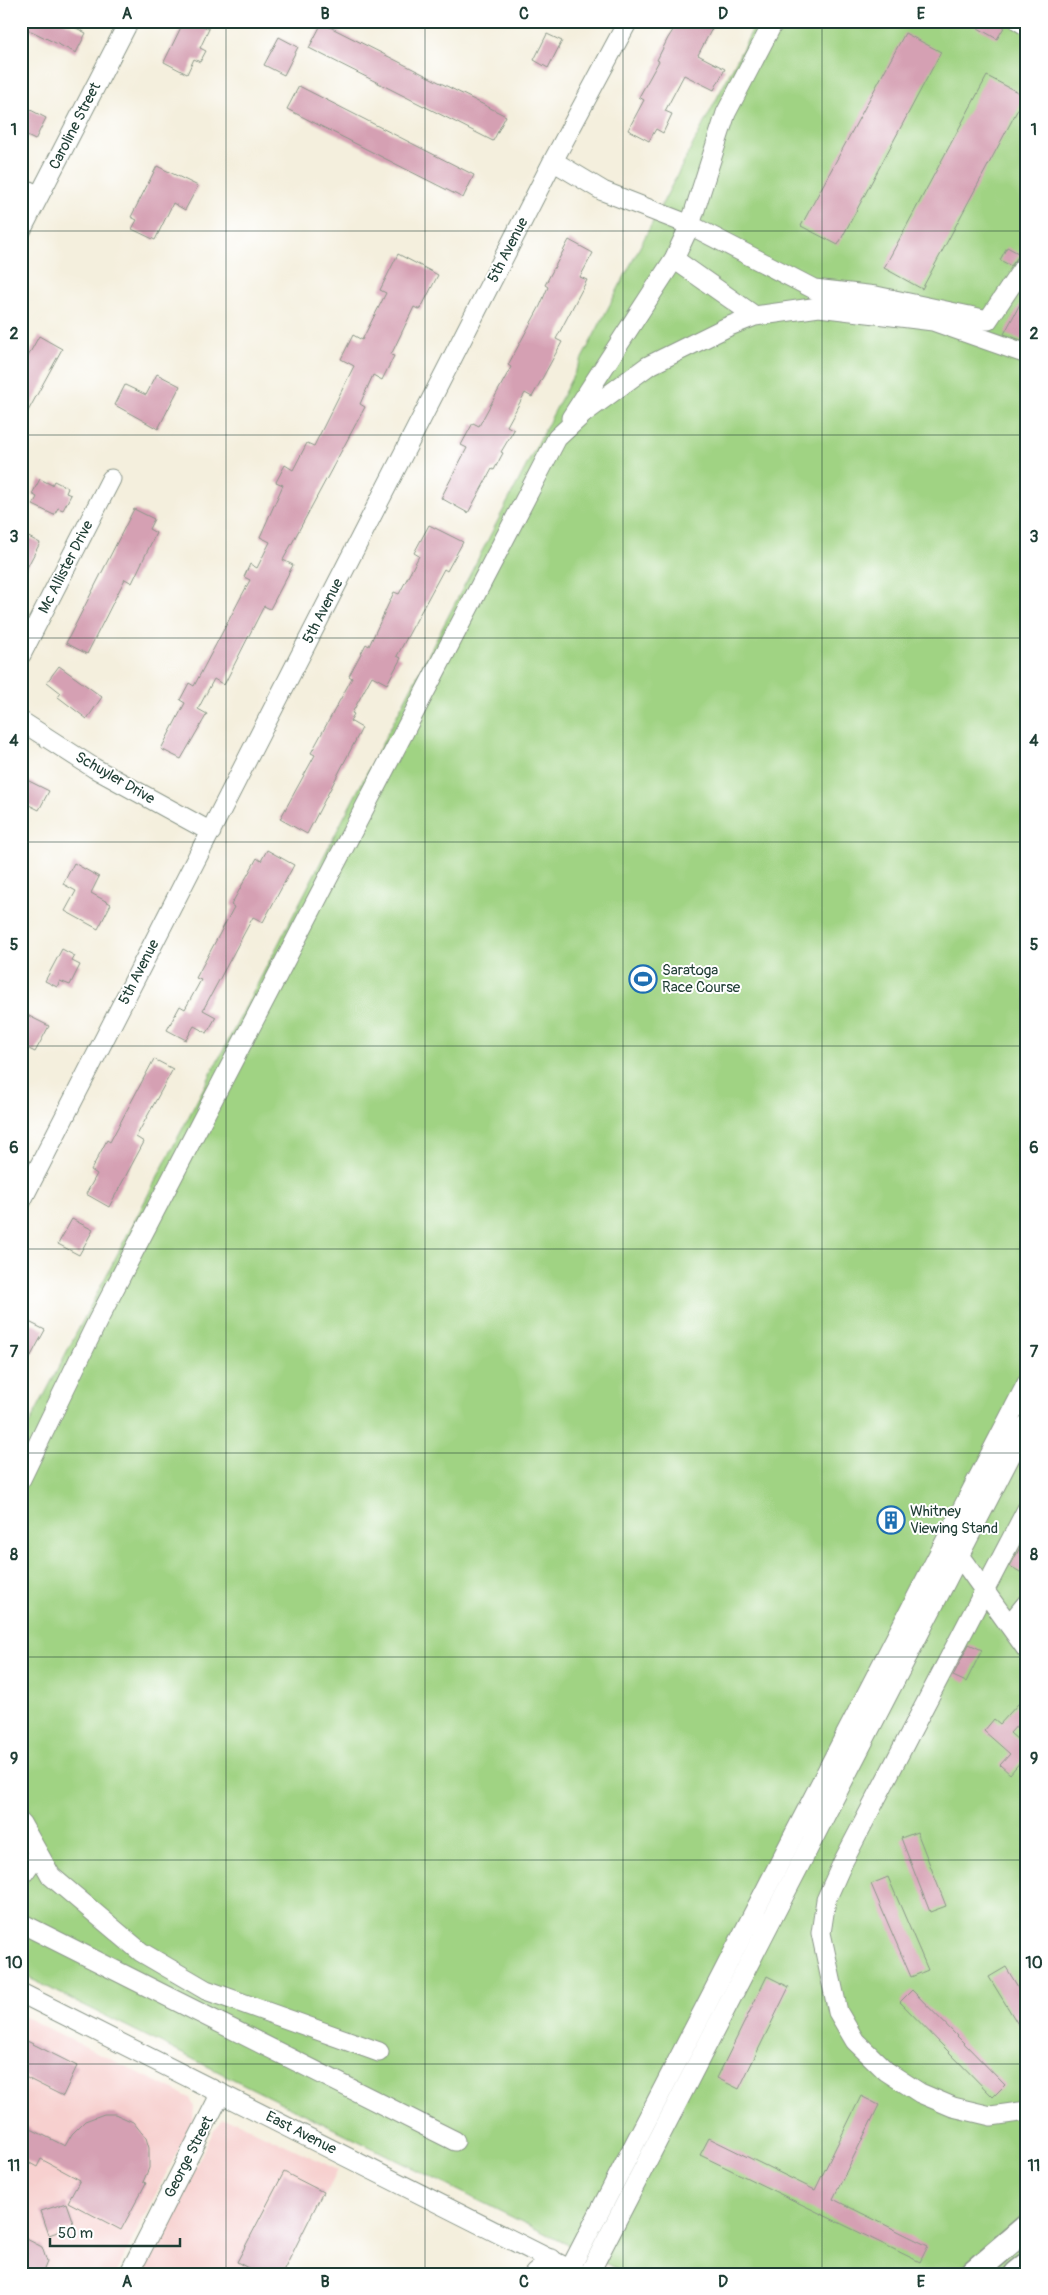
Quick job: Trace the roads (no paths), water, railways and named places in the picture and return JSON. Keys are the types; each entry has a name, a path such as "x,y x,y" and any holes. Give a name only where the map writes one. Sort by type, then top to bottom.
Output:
{"main road":[{"path":"972,2274 1027,2227"}],"street":[{"name":"Caroline Street","path":"21,231 129,21"},
{"name":"5th Avenue","path":"21,1202 553,161 628,21"},
{"path":"21,1479 96,1322 557,438 674,259 690,225 726,113 774,21"},
{"path":"1019,21 1027,26"},
{"path":"553,161 603,191 690,225 814,289 876,296 988,320 1027,262"},
{"path":"21,187 39,196"},
{"path":"674,259 755,316"},
{"path":"557,438 584,414 648,366 727,327 755,316 819,307 933,320 1027,354"},
{"name":"Mc Allister Drive","path":"21,655 112,478"},
{"name":"Schuyler Drive","path":"21,721 94,768 211,832"},
{"path":"574,2272 618,2176 644,2125 1027,1384"},
{"path":"589,2274 1027,1424"},
{"path":"1027,1510 843,1862 826,1900 821,1933 838,2012 855,2041 886,2071 920,2093 953,2107 992,2116 1027,2111"},
{"path":"947,1539 1027,1650"},
{"path":"1009,1625 1027,1602"},
{"path":"844,1737 861,1745"},
{"path":"21,1822 51,1876 141,1952 206,1990 378,2052"},
{"path":"21,1877 38,1853"},
{"path":"782,1858 799,1867"},
{"path":"749,1921 766,1930"},
{"path":"21,1923 455,2141"},
{"name":"East Avenue","path":"21,1993 552,2259 574,2272"},
{"name":"George Street","path":"129,2274 222,2093"},
{"path":"644,2125 661,2134"},
{"path":"618,2176 634,2186"},
{"path":"1006,2244 1024,2270"},
{"path":"534,2274 552,2259"}],"place":[{"name":"Saratoga Race Course","path":"643,979"},
{"name":"Whitney Viewing Stand","path":"891,1520"}]}
